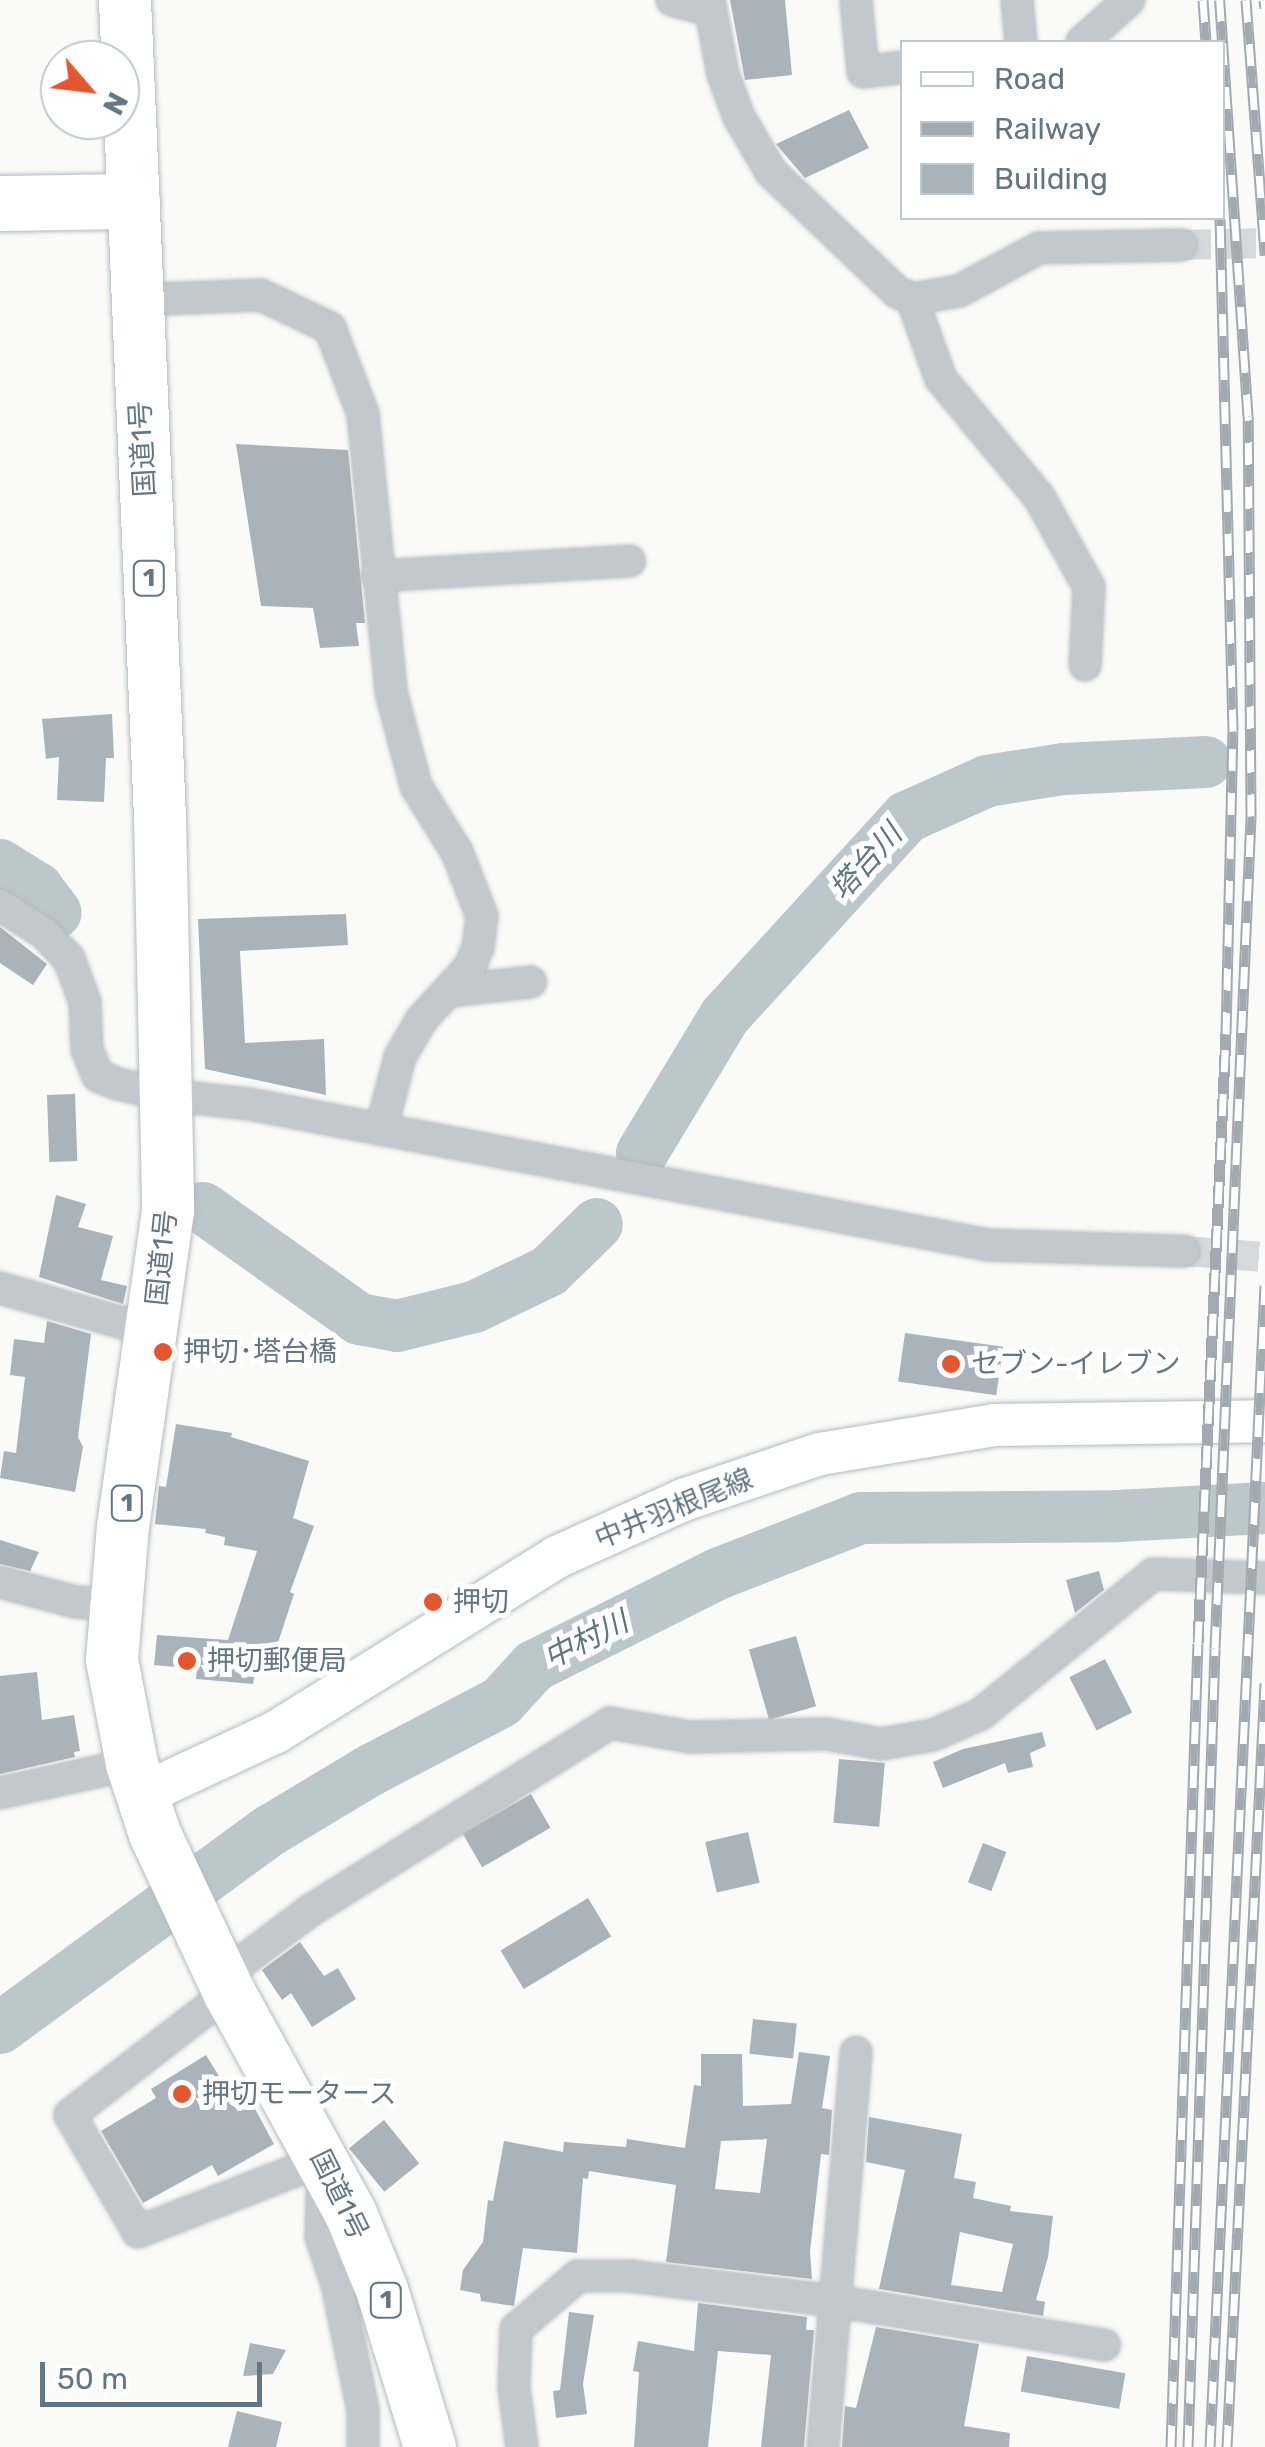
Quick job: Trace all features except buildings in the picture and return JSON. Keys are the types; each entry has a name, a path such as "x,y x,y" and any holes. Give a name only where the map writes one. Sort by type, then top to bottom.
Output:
{"highway":[{"name":"国道1号","path":"125,0 160,816 142,1090 168,1157 168,1212 114,1605 112,1660 143,1797 226,1984 324,2160 382,2290 430,2447"},
{"path":"0,203 132,201"}],"main road":[{"name":"中井羽根尾線","path":"143,1797 276,1732 558,1558 684,1500 820,1454 995,1425 1265,1421"}],"street":[{"path":"672,0 709,5 739,117 772,172 841,243 896,292 912,300 958,290 1038,248 1087,231 1182,244"},
{"path":"856,0 864,72 900,67"},
{"path":"1017,0 1020,40"},
{"path":"1084,40 1129,0"},
{"path":"136,300 261,294 330,328 363,414 391,692 416,786 457,852 482,916 478,947 470,967 422,1019 400,1058 381,1130"},
{"path":"912,300 941,379 1039,497 1089,587 1085,665"},
{"path":"377,576 630,561"},
{"path":"0,905 44,934 69,958 85,1002 87,1049 98,1076 142,1090 249,1104 592,1173 988,1246 1184,1252"},
{"path":"450,990 530,982"},
{"path":"0,1288 154,1332"},
{"path":"362,2447 363,2410 337,2284 321,2236 324,2160 138,2232 70,2115 310,1910 610,1723 690,1737 826,1734 882,1744 933,1735 982,1714 1153,1574 1265,1578"},
{"path":"0,1582 74,1602 114,1605"},
{"path":"0,1793 143,1797"},
{"path":"823,2447 856,2052"},
{"path":"522,2447 514,2388 516,2329 578,2276 629,2276 835,2301 1104,2346"}],"waterway":[{"name":"塔台川","path":"642,1153 725,1016 907,817 987,781 1064,769 1206,762"},
{"name":"塔台川","path":"0,865 37,888 56,913"},
{"name":"塔台川","path":"203,1208 359,1319 397,1326 474,1307 549,1271 597,1224"},
{"name":"中村川","path":"0,2028 271,1830 371,1770 501,1702 534,1666 720,1573 861,1518 1118,1516 1265,1508"}],"tunnel":[{"path":"1181,245 1265,243"},
{"path":"1184,1251 1265,1257"}],"railway":[{"path":"1203,0 1206,40"},
{"path":"1220,0 1223,40"},
{"path":"1246,0 1265,255"},
{"path":"1264,0 1265,8"},
{"path":"1188,2447 1215,1648 1251,816 1248,416 1225,74"},
{"path":"1171,2447 1198,1643 1226,1034 1233,731 1220,220"},
{"path":"1210,2447 1265,1285"},
{"path":"1227,2447 1265,1683"}],"place":[{"name":"押切･塔台橋","path":"163,1352"},
{"name":"セブン-イレブン","path":"951,1364"},
{"name":"押切","path":"433,1602"},
{"name":"押切郵便局","path":"187,1661"},
{"name":"押切モータース","path":"182,2094"}]}
